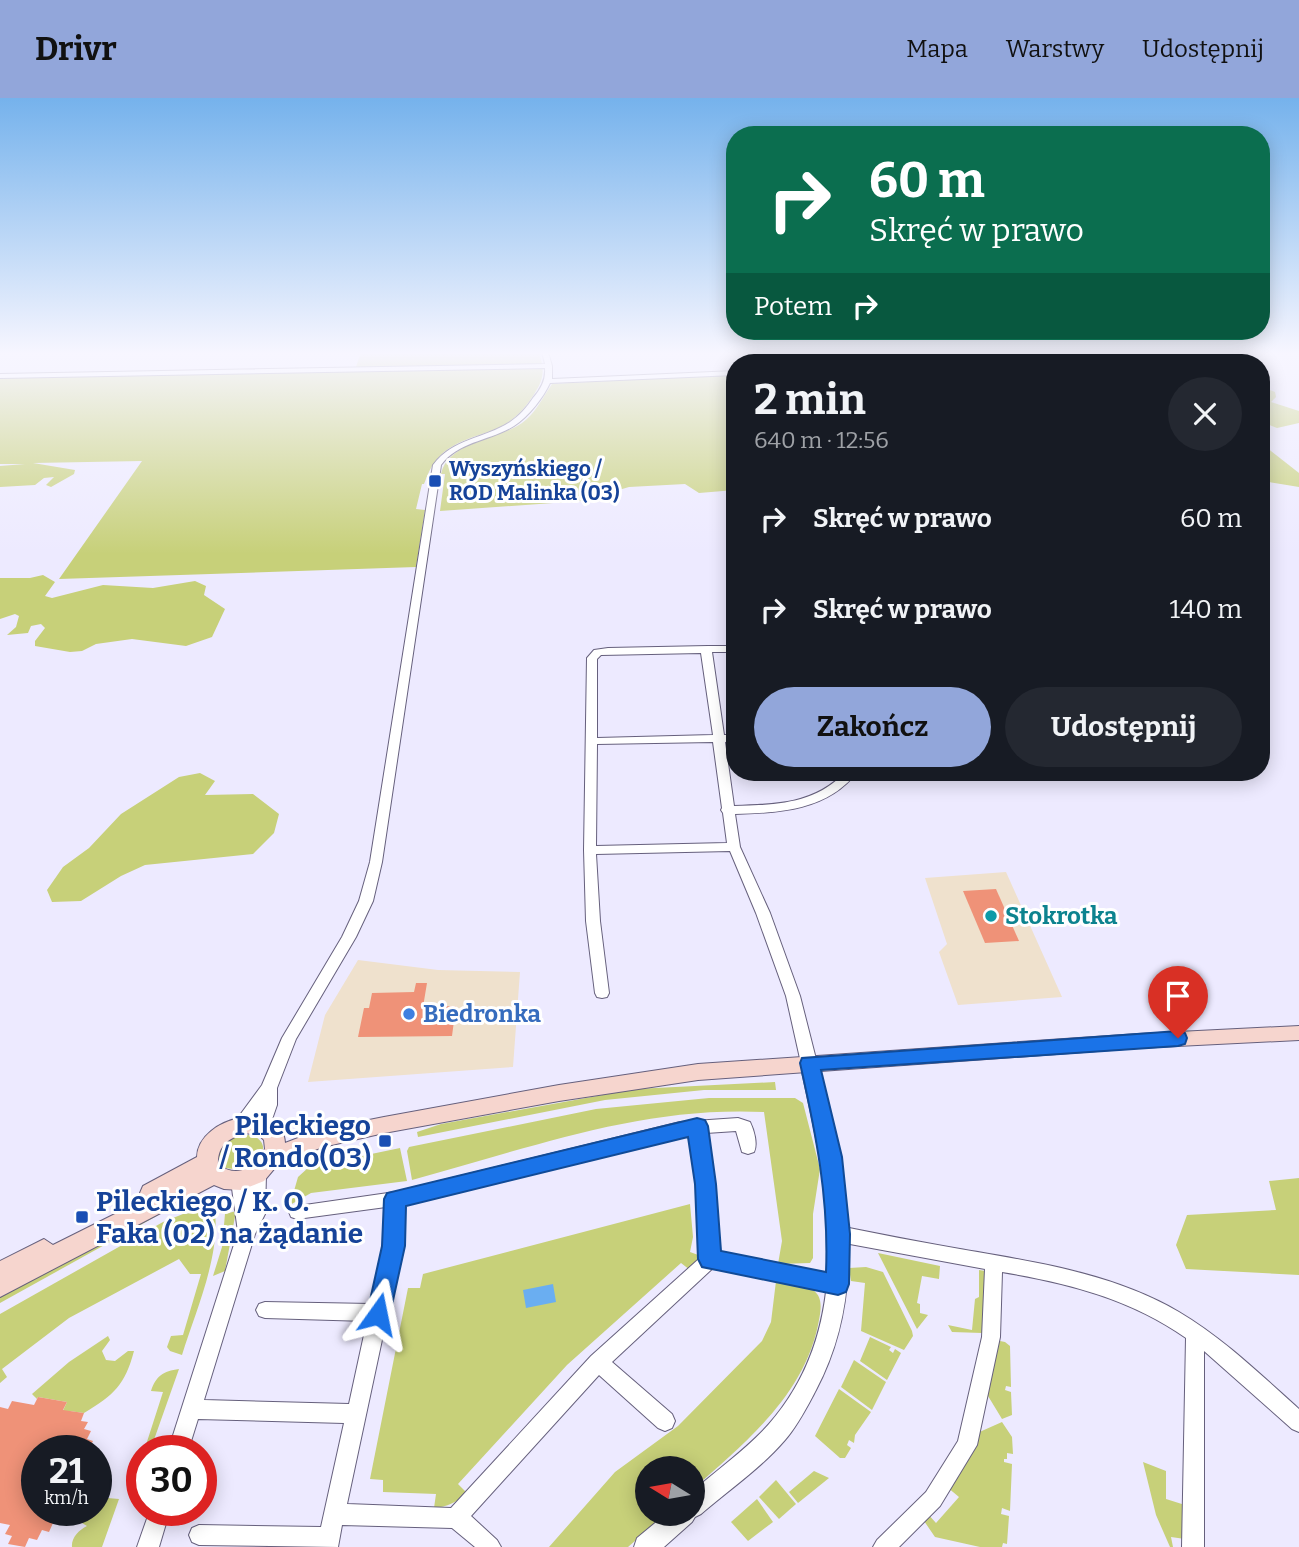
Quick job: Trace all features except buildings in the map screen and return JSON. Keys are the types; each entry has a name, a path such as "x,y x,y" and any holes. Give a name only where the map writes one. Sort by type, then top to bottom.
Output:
{"main road":[{"path":"264,1136 248,1177 220,1179 210,1169 212,1143 220,1134 264,1136 300,1148 319,1139 496,1104 645,1079 809,1063 1299,1033"},
{"path":"0,1272 210,1169"},
{"path":"0,1286 176,1192 210,1169"}],"street":[{"path":"264,1136 270,1088 289,1038 349,937 366,901 376,862 437,465 456,448 518,420"},
{"path":"705,1495 774,1435 817,1370 832,1333 836,1312 839,1234 831,1157 793,996 764,913 734,848 706,649"},
{"path":"602,993 593,921 590,850 592,658 598,652 726,649"},
{"path":"592,741 726,738"},
{"path":"727,810 783,809 840,788 845,781"},
{"path":"590,850 734,848"},
{"path":"297,1212 395,1199 697,1126 738,1124 744,1127 748,1147"},
{"path":"697,1126 706,1184 710,1259"},
{"path":"183,1435 247,1232 248,1177"},
{"path":"199,1535 328,1543 393,1246 395,1199"},
{"path":"839,1234 994,1262 1106,1287 1171,1317 1195,1333 1299,1422"},
{"path":"710,1259 838,1284"},
{"path":"455,1518 598,1362 710,1259"},
{"path":"884,1547 933,1499 967,1445 991,1337 994,1262"},
{"path":"265,1310 378,1314"},
{"path":"1193,1547 1195,1333"},
{"path":"598,1362 665,1421"},
{"path":"191,1409 356,1415"},
{"path":"334,1514 455,1518 468,1526 490,1547"},
{"path":"148,1547 155,1526"},
{"path":"646,1547 670,1526"}],"shaded area":[{"path":"1006,872 1062,997 958,1005 939,952 947,944 925,878"},
{"path":"358,960 438,970 520,972 513,1067 308,1082 325,1015"}],"green space":[{"path":"0,420 512,420 456,444 440,455 432,466 422,484 416,509 425,510 416,567 59,579 142,461 33,463 75,470 74,474 51,487 46,485 54,477 44,478 35,485 0,487 0,466 25,464 0,464"},
{"path":"526,420 726,420 726,491 699,493 685,484 629,487 581,501 440,511 445,474 441,474 454,454"},
{"path":"1270,420 1299,420 1299,423 1277,428 1270,425"},
{"path":"1270,450 1299,473 1299,487 1270,482"},
{"path":"43,575 55,582 45,596 52,598 103,585 153,588 195,581 206,586 204,595 225,609 212,637 186,646 132,639 96,644 82,651 70,652 35,646 35,641 45,628 41,624 31,626 28,633 7,635 16,627 19,616 15,614 0,619 0,578"},
{"path":"200,773 215,781 205,795 253,794 279,814 274,833 253,854 145,865 121,876 81,901 52,902 47,890 63,867 89,848 121,814 179,777"},
{"path":"775,1082 776,1090 704,1090 605,1100 418,1137 417,1132 441,1124 636,1089"},
{"path":"709,1098 795,1098 803,1103 820,1169 813,1214 813,1258 810,1263 778,1264 782,1241 764,1112 718,1112 629,1122 412,1180 407,1151 409,1147 596,1109"},
{"path":"251,1135 262,1143 261,1157 244,1170 224,1168 218,1160 221,1148 229,1140"},
{"path":"400,1148 407,1181 311,1193 290,1205 298,1177 309,1167"},
{"path":"1299,1178 1299,1275 1186,1269 1176,1245 1187,1215 1276,1210 1269,1181"},
{"path":"182,1202 0,1303 0,1291"},
{"path":"690,1204 693,1237 690,1252 701,1256 690,1270 681,1263 567,1365 458,1484 467,1493 452,1504 434,1508 436,1494 383,1492 383,1480 370,1479 408,1288 420,1288 423,1274"},
{"path":"211,1211 215,1213 214,1248 182,1355 170,1351 167,1347 171,1336 183,1335 201,1274 190,1274 179,1259 69,1318 2,1369 7,1377 0,1383 0,1314 163,1222 183,1214"},
{"path":"236,1211 225,1271 213,1276 222,1247 225,1214"},
{"path":"878,1253 940,1266 939,1279 922,1276 917,1303 920,1304 920,1313 928,1315 917,1329"},
{"path":"866,1267 883,1272 912,1331 913,1336 904,1350 861,1331 865,1283 851,1281 849,1268"},
{"path":"979,1270 985,1271 982,1333 952,1332 948,1325 972,1330 975,1299 979,1297"},
{"path":"776,1281 813,1290 820,1300 819,1320 812,1347 801,1371 771,1415 753,1434 705,1478 705,1456 637,1456 678,1426 762,1341 771,1322"},
{"path":"108,1336 110,1340 102,1351 106,1360 115,1361 128,1351 134,1351 127,1372 111,1394 84,1413 69,1411 65,1417 60,1417 67,1402 37,1399 32,1394 69,1362"},
{"path":"870,1337 891,1347 889,1350 893,1353 895,1349 901,1353 887,1380 860,1361"},
{"path":"995,1340 1010,1346 1011,1387 1006,1386 1005,1390 1011,1392 1012,1415 1002,1419 985,1391"},
{"path":"854,1360 886,1382 872,1410 841,1387"},
{"path":"179,1369 156,1435 149,1435 163,1392 151,1391 158,1378 169,1371"},
{"path":"839,1389 871,1412 855,1435 854,1443 849,1440 847,1445 851,1448 845,1458 840,1458 815,1436"},
{"path":"1002,1422 1012,1437 1013,1454 1007,1453 1007,1459 1004,1459 1004,1462 1012,1464 1010,1511 1002,1508 1001,1514 1009,1516 1007,1544 1003,1543 1002,1547 980,1547 935,1537 922,1518 927,1513 936,1523 959,1497 947,1487 975,1434"},
{"path":"635,1457 635,1526 652,1526 628,1547 549,1547 615,1472"},
{"path":"1143,1462 1166,1471 1166,1499 1185,1505 1185,1539 1171,1537 1173,1547 1170,1547 1156,1515"},
{"path":"814,1471 829,1478 798,1503 789,1492"},
{"path":"776,1480 796,1504 779,1519 759,1497"},
{"path":"112,1498 119,1499 112,1519"},
{"path":"757,1499 773,1522 748,1541 731,1522"},
{"path":"87,1526 109,1526 102,1547 72,1547 73,1540"}],"water":[{"path":"553,1284 556,1302 526,1308 523,1290"}],"place":[{"name":"Wyszyńskiego / ROD Malinka (03)","path":"435,481"},
{"name":"Stokrotka","path":"991,916"},
{"name":"Biedronka","path":"409,1014"},
{"name":"Pileckiego / Rondo(03)","path":"385,1141"},
{"name":"Pileckiego / K. O. Faka (02) na żądanie","path":"82,1217"}],"route":[{"path":"378,1314 393,1246 395,1199 697,1126 706,1184 710,1259 838,1284 839,1234 831,1157 809,1063 1178,1038"}]}
